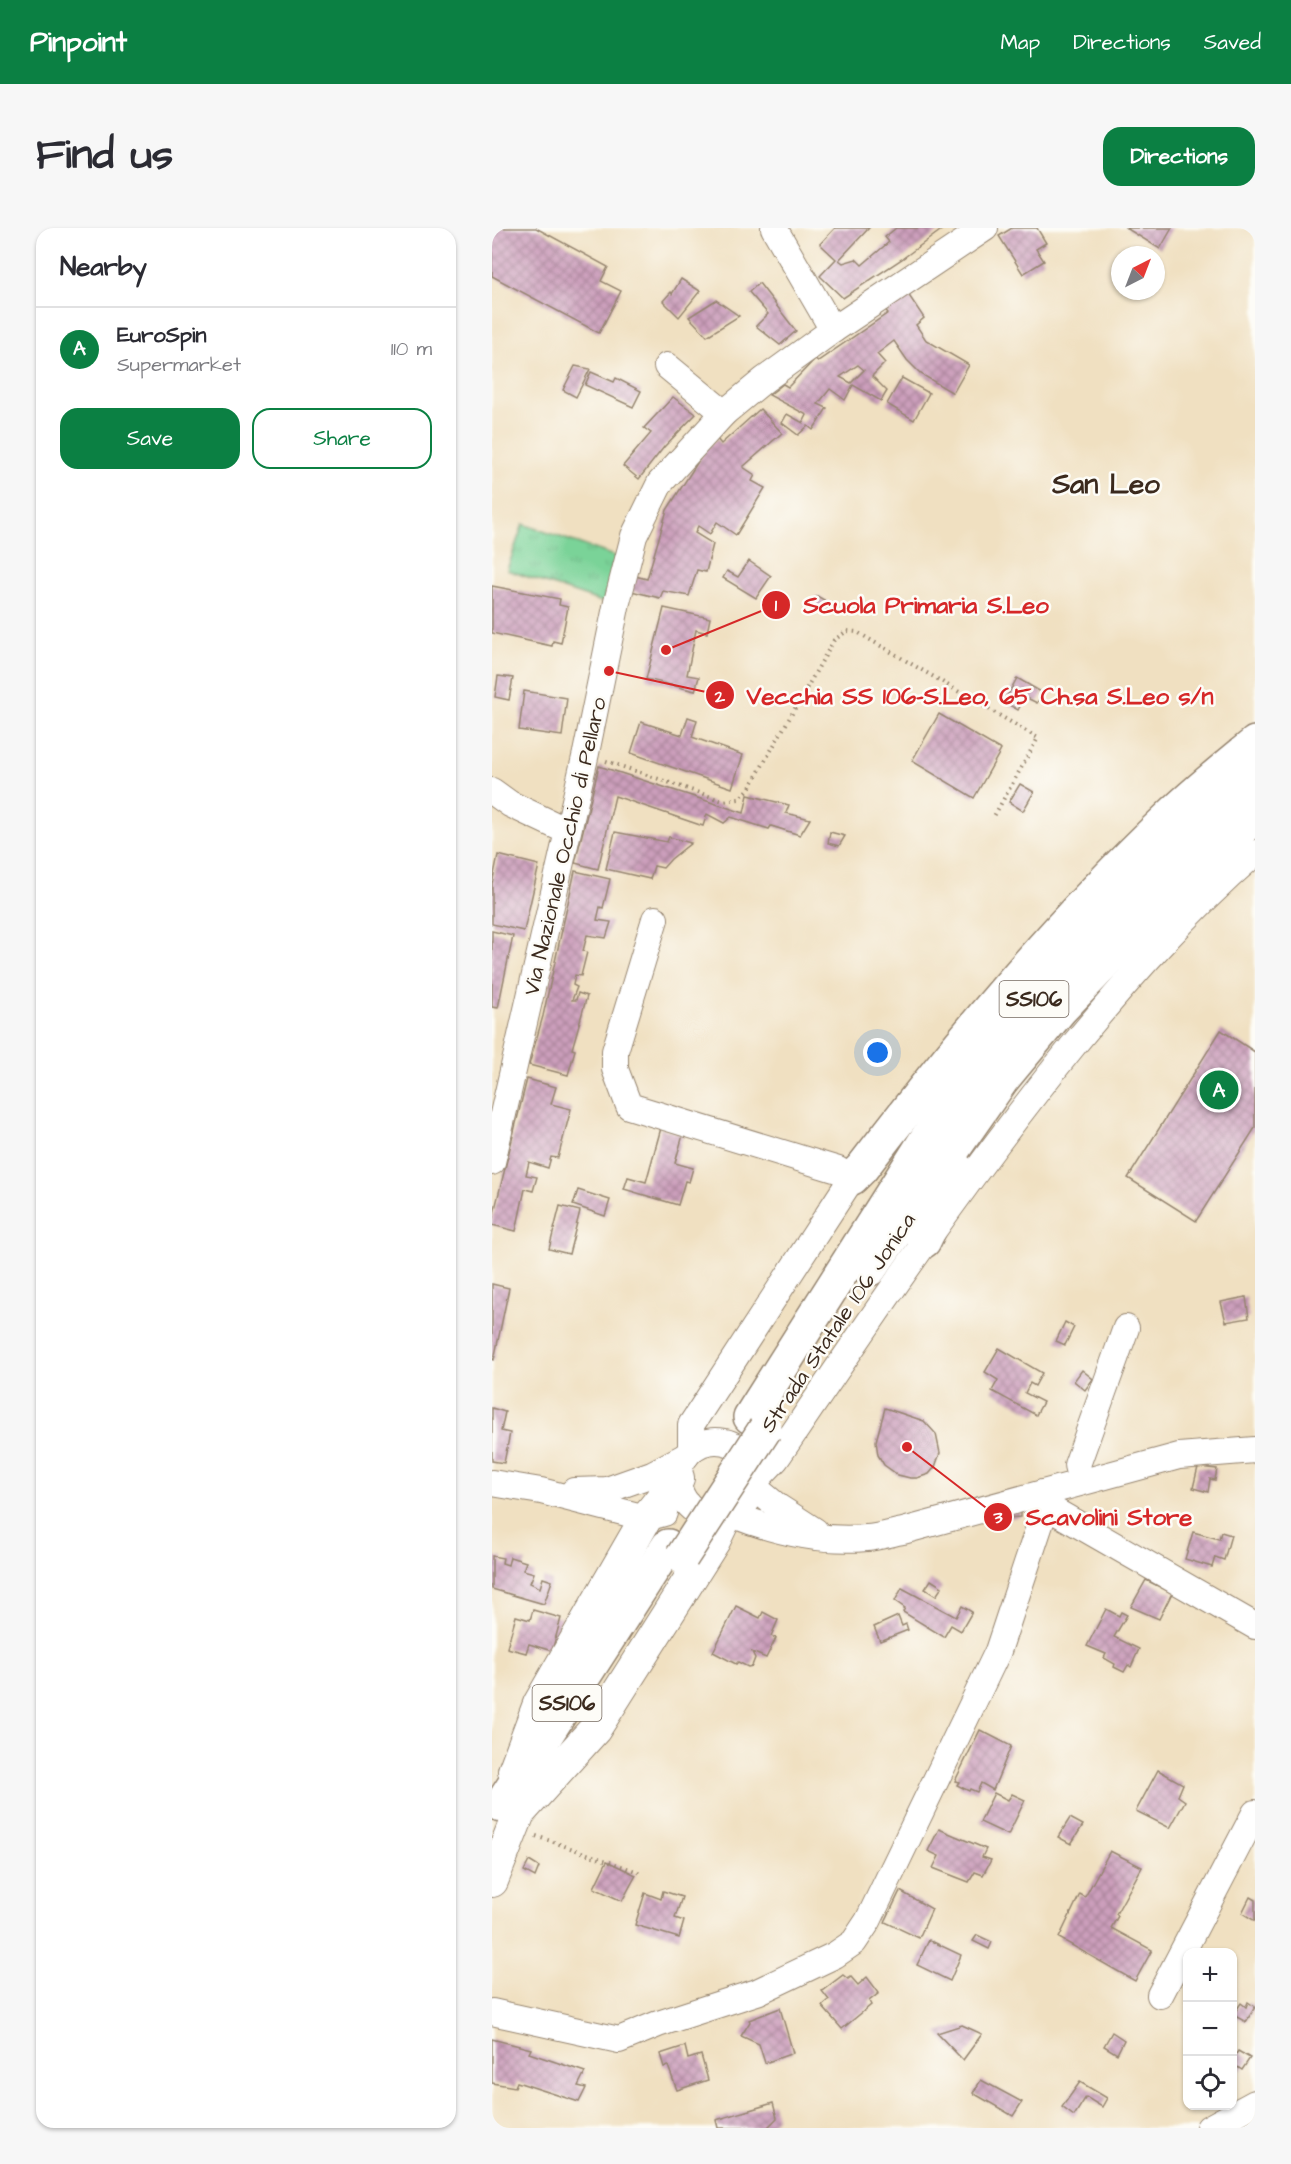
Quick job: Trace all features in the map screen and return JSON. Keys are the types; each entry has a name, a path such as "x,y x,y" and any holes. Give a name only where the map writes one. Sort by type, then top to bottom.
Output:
{"highway":[{"path":"852,1178 995,1002 1076,909 1170,816 1255,743"},
{"name":"Strada Statale 106 Jonica","path":"510,1820 675,1551 758,1423 949,1103 1042,989 1191,834 1255,778"},
{"name":"Strada Statale 106 Jonica","path":"758,1423 1002,1080 1061,1009 1157,909 1255,817"},
{"path":"924,1242 1002,1080"}],"main road":[{"path":"510,1820 539,1704 646,1518 685,1462"},
{"path":"510,1820 595,1730 729,1515"},
{"name":"Strada Statale 106 Jonica","path":"492,1881 510,1820"}],"street":[{"path":"774,228 833,330"},
{"name":"Via Nazionale Occhio di Pellaro","path":"492,1162 586,753 617,602 634,536 660,483 724,413 764,380 833,330 985,228"},
{"path":"667,366 724,413"},
{"path":"492,791 510,804 567,831"},
{"path":"655,919 615,1051 615,1069 629,1106 838,1170 852,1178 691,1425 685,1462 684,1499 690,1507 703,1515 718,1517 729,1515 746,1503 754,1484 776,1459 924,1242 1028,1102 1125,982 1174,929 1255,853"},
{"path":"1081,1482 1077,1465 1126,1328"},
{"path":"541,1491 607,1490 685,1462 706,1442 724,1442 733,1445 747,1456 754,1473 754,1484 778,1507 826,1538"},
{"path":"729,1515 761,1526 826,1538 868,1538 1044,1499 1081,1482 1179,1456 1255,1450"},
{"path":"492,1483 541,1491 646,1518 690,1507"},
{"path":"1044,1499 1255,1626"},
{"path":"492,2012 619,2040 658,2024 758,1992 835,1955 854,1942 868,1921 998,1651 1044,1499"},
{"path":"1160,1995 1255,1813"},
{"path":"1209,2128 1255,2103"}],"path":[{"path":"586,753 723,801 739,799 749,789 834,640 847,631 857,632 1038,738 993,818"},
{"path":"510,1820 641,1873"}],"green space":[{"path":"523,524 620,558 605,603 507,570"}],"building":[{"path":"492,228 536,228 608,267 601,281 621,291 599,333 492,276"},
{"path":"835,228 869,228 839,260 843,263 856,259 862,265 889,242 885,237 896,228 944,228 843,298 820,276 836,259 820,244"},
{"path":"1012,228 1037,228 1046,243 1036,249 1044,261 1023,274 999,236"},
{"path":"1126,228 1172,228 1162,246 1155,246"},
{"path":"681,279 700,291 679,317 663,301 671,292 672,294"},
{"path":"759,283 796,331 780,345 756,326 768,314 749,292"},
{"path":"906,291 924,318 916,325 926,340 969,365 953,393 921,374 907,360 894,341 877,354 885,363 872,376 887,391 881,401 853,385 845,400 830,389 818,404 827,408 813,430 808,426 798,435 782,423 787,414 803,423 807,415 769,395 783,384 788,387 815,359 818,361 888,313 884,308","holes":["858,365 864,370 851,383 840,377"]},
{"path":"716,300 739,316 707,336 689,317"},
{"path":"575,366 590,369 576,397 563,390"},
{"path":"591,372 614,382 616,378 641,391 633,407 585,385"},
{"path":"902,378 929,393 914,420 887,404"},
{"path":"673,397 696,414 664,447 639,479 623,466 651,433 644,428"},
{"path":"760,409 782,433 743,467 755,475 752,481 765,488 736,535 717,522 710,534 698,526 695,533 713,544 706,572 697,570 689,596 663,591 660,598 627,590 631,575 647,579 667,510 706,449 717,439 721,444"},
{"path":"749,561 771,576 756,598 723,578 727,571 738,577"},
{"path":"492,586 560,599 559,605 568,607 561,643 553,641 552,646 492,633"},
{"path":"817,596 831,604 826,612 812,604"},
{"path":"664,608 710,618 707,633 696,630 687,675 699,677 695,691 646,679"},
{"path":"498,676 513,678 509,700 495,697"},
{"path":"1017,678 1043,693 1037,703 1025,697 1018,710 1004,702"},
{"path":"524,691 567,698 562,736 519,730"},
{"path":"939,714 1001,750 974,798 912,761"},
{"path":"688,717 697,720 692,737 743,755 732,788 631,753 641,722 682,735"},
{"path":"599,766 744,813 748,795 789,805 786,813 810,819 800,835 771,826 769,829 731,817 724,823 707,814 703,826 615,796 598,869 575,863"},
{"path":"1020,784 1034,792 1023,811 1009,802"},
{"path":"615,832 667,842 669,837 691,843 663,868 654,866 650,879 606,869"},
{"path":"830,832 845,836 839,846 828,843"},
{"path":"498,855 539,865 524,931 492,924 492,884"},
{"path":"575,871 610,879 603,908 600,907 597,920 611,922 606,938 587,935 583,951 587,952 581,976 575,975 573,985 577,987 572,1000 576,1000 578,993 587,996 572,1049 575,1050 568,1075 529,1065 543,1016"},
{"path":"492,931 513,936 498,1008 492,1007"},
{"path":"1221,1030 1255,1052 1255,1128 1196,1221 1128,1178"},
{"path":"527,1079 556,1087 551,1104 571,1109 558,1158 551,1157 548,1168 529,1162 526,1175 537,1177 533,1191 525,1189 516,1231 492,1225 492,1221"},
{"path":"661,1128 683,1135 675,1163 693,1168 689,1182 685,1181 678,1205 624,1189 628,1177 646,1182"},
{"path":"578,1190 610,1200 605,1216 573,1205"},
{"path":"560,1206 580,1211 569,1254 549,1249"},
{"path":"492,1284 509,1288 494,1360 492,1359"},
{"path":"1246,1297 1249,1318 1226,1322 1221,1302"},
{"path":"1065,1322 1074,1327 1065,1345 1056,1341"},
{"path":"999,1348 1042,1373 1035,1386 1030,1383 1025,1393 1043,1402 1036,1415 992,1391 998,1380 985,1372"},
{"path":"1082,1370 1093,1379 1085,1390 1074,1381"},
{"path":"492,1408 505,1412 501,1431 510,1433 504,1463 492,1461"},
{"path":"885,1408 924,1421 936,1434 940,1453 935,1467 929,1474 910,1478 898,1475 884,1465 878,1455 876,1441"},
{"path":"1198,1467 1217,1469 1215,1480 1210,1479 1208,1492 1193,1488"},
{"path":"1020,1501 1020,1517 1004,1518 1003,1507"},
{"path":"1193,1532 1219,1539 1221,1532 1231,1535 1224,1560 1215,1557 1212,1567 1185,1559"},
{"path":"492,1556 503,1558 502,1563 508,1565 510,1557 526,1562 523,1570 534,1573 530,1583 540,1588 543,1578 552,1581 544,1604 492,1589"},
{"path":"931,1580 942,1587 936,1596 925,1589"},
{"path":"1146,1580 1172,1593 1159,1619 1131,1607"},
{"path":"902,1588 956,1617 962,1606 972,1612 961,1631 951,1625 944,1637 903,1612 905,1608 895,1601"},
{"path":"736,1606 760,1618 763,1612 778,1620 771,1636 776,1638 766,1658 752,1652 755,1658 752,1666 748,1667 738,1662 736,1664 713,1652"},
{"path":"1106,1609 1119,1616 1121,1612 1127,1615 1114,1637 1139,1649 1131,1667 1128,1665 1124,1672 1104,1658 1106,1654 1087,1646"},
{"path":"533,1610 561,1618 552,1651 529,1644 526,1653 507,1648 516,1616 530,1620"},
{"path":"898,1616 902,1626 906,1624 908,1630 880,1641 874,1627"},
{"path":"980,1730 1011,1746 993,1790 981,1783 977,1792 957,1785 959,1782 955,1781"},
{"path":"1158,1770 1183,1784 1178,1796 1185,1801 1170,1828 1136,1811"},
{"path":"994,1793 1008,1800 1012,1794 1025,1800 1008,1835 980,1822"},
{"path":"1070,1818 1083,1825 1071,1844 1058,1837"},
{"path":"939,1829 986,1849 982,1857 991,1860 983,1875 975,1872 969,1882 933,1868 939,1856 928,1851"},
{"path":"1110,1851 1142,1867 1116,1914 1118,1916 1111,1928 1152,1950 1135,1981 1059,1938 1080,1894 1085,1897"},
{"path":"529,1861 539,1867 535,1877 524,1871"},
{"path":"607,1861 636,1875 622,1901 594,1888"},
{"path":"663,1891 682,1897 675,1918 684,1921 679,1938 635,1925 645,1893 661,1899"},
{"path":"900,1891 932,1909 919,1938 885,1922"},
{"path":"1250,1897 1255,1900 1255,1921 1242,1913"},
{"path":"977,1935 992,1942 989,1949 973,1941"},
{"path":"929,1940 961,1955 950,1981 917,1965"},
{"path":"843,1975 848,1979 851,1977 858,1985 867,1977 879,1993 869,2001 871,2005 842,2029 822,2006 829,2000 822,1991"},
{"path":"1248,2002 1255,2007 1246,2022 1237,2017 1237,2009 1241,2003 1246,2007"},
{"path":"780,2008 793,2053 765,2063 759,2044 741,2036 749,2020"},
{"path":"962,2025 982,2034 963,2060 937,2033"},
{"path":"1112,2032 1124,2040 1117,2054 1104,2046"},
{"path":"492,2039 531,2049 529,2053 585,2072 578,2086 586,2088 579,2102 517,2082 515,2087 492,2083"},
{"path":"685,2046 688,2059 701,2055 708,2080 677,2090 668,2066 664,2067 660,2054"},
{"path":"1238,2051 1250,2058 1242,2070 1237,2067"},
{"path":"981,2080 1022,2102 1013,2116 973,2093"},
{"path":"1080,2082 1107,2098 1102,2107 1086,2097 1074,2116 1062,2107"},
{"path":"773,2103 777,2118 767,2128 718,2128 716,2120"}],"place":[{"name":"Scuola Primaria S.Leo","path":"666,650"},
{"name":"Vecchia SS 106-S.Leo, 65 Ch.sa S.Leo s/n","path":"609,671"},
{"name":"EuroSpin","path":"1219,1090"},
{"name":"Scavolini Store","path":"907,1447"}],"district":[{"name":"San Leo","path":"1106,483"}]}
